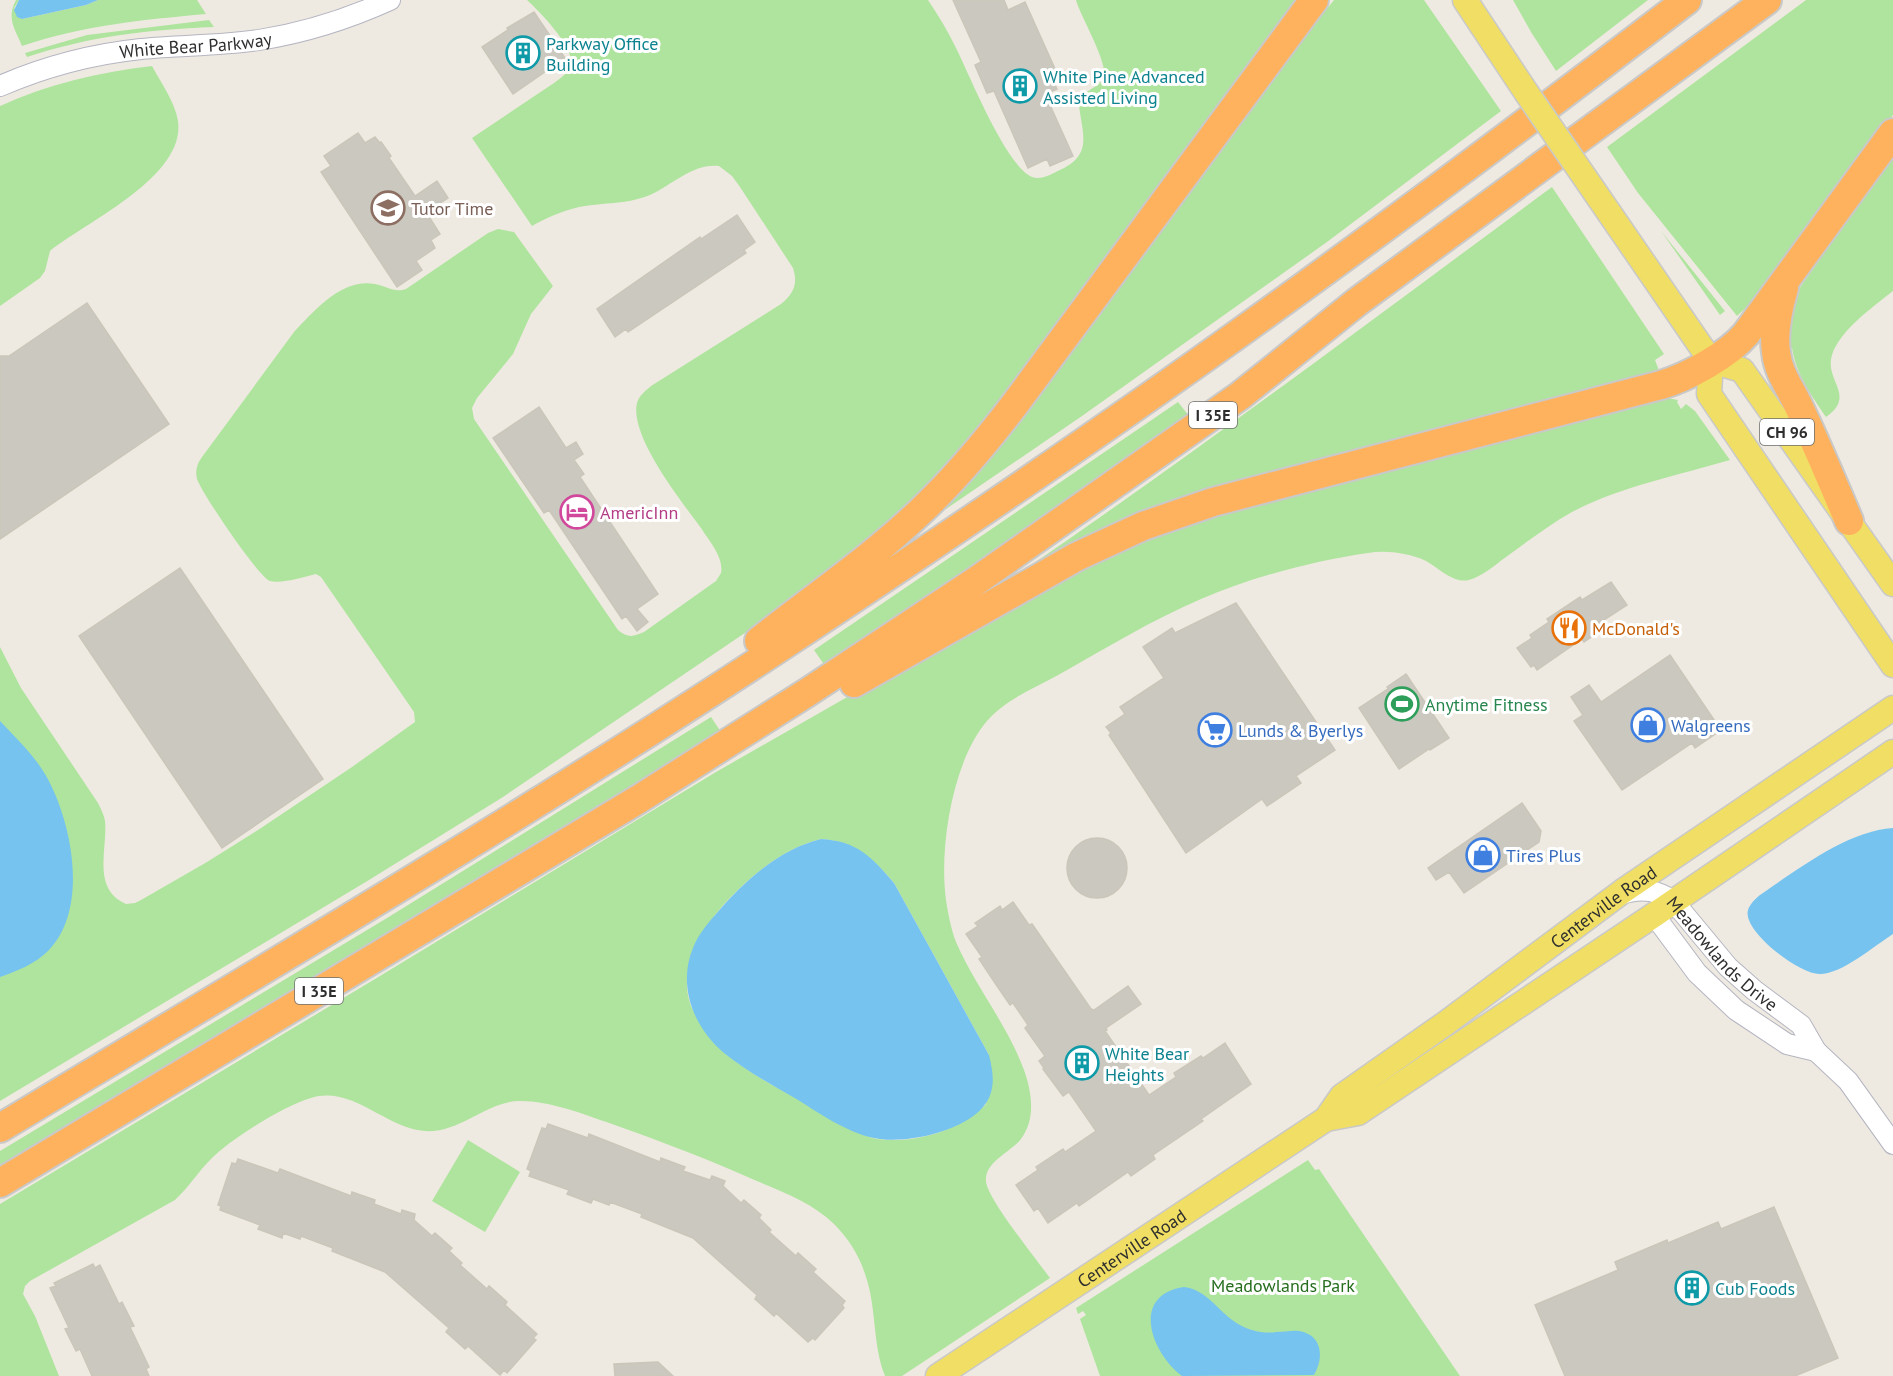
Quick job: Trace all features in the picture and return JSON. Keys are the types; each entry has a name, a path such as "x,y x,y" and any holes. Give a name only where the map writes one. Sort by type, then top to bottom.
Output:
{"highway":[{"path":"611,756 873,552 920,513 950,482 1021,397 1314,0"},
{"name":"I 35E","path":"0,1128 396,890 611,756 888,575 1156,392 1425,198 1687,0"},
{"name":"I 35E","path":"0,1183 639,799 867,654 976,581 1241,395 1357,302 1767,0"},
{"path":"639,799 826,698 1066,562 1143,526 1230,497 1669,382 1688,375 1743,338 1893,133"},
{"path":"1786,280 1777,315 1775,343 1778,362 1849,521"}],"main road":[{"path":"1465,0 1711,361"},
{"name":"CH 96","path":"1893,584 1742,370 1711,361 1709,394 1893,665"},
{"name":"Centerville Road","path":"944,1374 1326,1119 1342,1096 1446,1023 1613,898 1893,708"},
{"name":"Centerville Road","path":"1326,1119 1358,1113 1674,902 1893,752"}],"street":[{"name":"White Bear Parkway","path":"0,86 58,66 125,51 237,42 285,35 341,19 390,0"},
{"name":"Meadowlands Drive","path":"1613,898 1642,890 1660,894 1674,902 1728,967 1754,990 1801,1025 1816,1051 1848,1081 1893,1144"},
{"name":"Meadowlands Drive","path":"1654,915 1697,973 1736,1010 1787,1044 1816,1051"}],"green space":[{"path":"16,0 19,0 14,8 22,19 86,5 98,0 197,0 206,14 91,28 22,46 14,29 12,18 13,6"},
{"path":"527,0 928,0 950,35 1000,139 1022,169 1032,177 1040,178 1062,169 1078,157 1083,142 1080,100 1103,79 1103,64 1076,0 1302,0 937,485 773,614 503,797 0,1101 0,647 21,688 99,805 105,821 105,878 108,888 115,897 126,904 141,900 261,828 415,722 414,712 321,577 316,574 281,582 270,581 255,566 231,534 197,479 197,467 202,457 294,332 330,298 351,286 363,283 390,289 406,289 488,233 498,229 514,232 553,286 531,314 513,354 477,398 472,408 474,419 622,633 631,636 644,632 716,581 721,573 720,561 715,549 670,486 649,450 641,433 637,417 637,403 651,386 781,304 794,288 793,268 740,187 732,176 719,166 692,171 643,198 579,207 554,215 532,226 472,138 557,81 569,68 571,61 566,46 554,29"},
{"path":"1334,0 1424,0 1501,111 1327,242 1082,416 946,509 944,508 1313,26"},
{"path":"1513,0 1648,0 1556,71"},
{"path":"1806,0 1893,0 1893,115 1752,302 1737,316 1638,193 1607,147"},
{"path":"209,20 214,27 119,35 27,57 25,53 87,35"},
{"path":"152,66 171,100 178,121 176,141 166,161 151,179 131,196 50,251 45,271 40,278 0,306 0,106 37,91 74,80"},
{"path":"1893,156 1893,291 1858,320 1836,346 1831,364 1838,388 1839,402 1826,417 1801,375 1792,348 1782,348 1789,303"},
{"path":"1552,187 1664,354 1655,360 1660,373 1023,576 1021,572 1222,430"},
{"path":"1661,231 1725,311 1720,315"},
{"path":"1667,398 1678,400 1681,409 1686,404 1695,411 1730,460 1649,482 1591,503 1555,522 1489,570 1469,580 1457,580 1424,560 1404,554 1382,552 1347,556 1304,565 1241,584 1201,599 1147,625 1019,696 991,717 972,743 963,763 950,809 944,857 946,900 956,942 1017,1053 1031,1096 1031,1114 1026,1131 1016,1144 993,1163 986,1175 986,1182 1004,1216 1050,1278 902,1376 885,1376 878,1351 869,1287 863,1267 852,1247 839,1229 824,1216 791,1196 678,1148 590,1116 555,1106 520,1101 507,1103 445,1129 431,1131 404,1126 352,1101 325,1096 300,1102 258,1124 219,1151 175,1200 30,1281 25,1286 23,1294 35,1316 59,1376 0,1376 0,1204 716,772 1076,569 1178,525","holes":["821,839 833,840 853,847 871,859 894,883 989,1055 986,1104 963,1122 936,1134 891,1140 877,1139 862,1134 776,1087 726,1054 720,1049 691,1006 687,989 690,961 702,935 718,911 747,881 782,855 807,843"]},
{"path":"1178,402 1189,416 1013,540 825,666 814,650"},
{"path":"711,717 721,732 0,1167 0,1151 387,918"},
{"path":"468,1140 520,1172 485,1232 432,1201"},
{"name":"Meadowlands Park","path":"1308,1160 1315,1170 1319,1169 1460,1376 1100,1376 1080,1319 1086,1315 1083,1311 1078,1314 1076,1308"}],"water":[{"path":"19,0 98,0 86,5 22,19 17,17 14,10"},
{"path":"0,721 35,760 55,793 69,839 73,889 69,912 61,933 48,951 32,963 0,977"},
{"path":"1893,828 1893,934 1848,965 1829,973 1820,974 1787,960 1763,940 1754,929 1748,910 1760,895 1840,844 1858,836"},
{"path":"821,839 844,843 863,852 894,883 989,1055 993,1079 986,1103 977,1113 951,1128 935,1134 887,1140 853,1131 822,1115 732,1059 713,1043 697,1019 691,1005 687,977 693,948 703,930 738,890 763,868 791,850"},
{"path":"1184,1287 1207,1297 1233,1320 1249,1329 1267,1333 1299,1331 1313,1337 1317,1342 1320,1355 1314,1375 1182,1376 1162,1354 1155,1340 1151,1326 1151,1313 1157,1301 1167,1292"}],"building":[{"name":"White Pine Advanced Assisted Living","path":"953,0 1004,0 1008,10 1025,2 1060,80 1054,83 1057,89 1045,94 1073,156 1050,166 1047,159 1028,168 994,91 987,93 975,65 981,62"},
{"name":"Parkway Office Building","path":"534,12 565,58 513,94 482,47 508,30 507,28"},
{"name":"Tutor Time","path":"358,133 365,143 375,137 381,142 415,196 437,181 448,198 426,212 440,234 431,240 435,248 416,261 422,270 397,287 321,172 331,166 324,156"},
{"path":"737,215 755,242 744,250 746,253 628,332 626,329 615,337 597,309 700,237 701,239"},
{"path":"87,303 169,424 0,539 0,356 9,356"},
{"name":"AmericInn","path":"539,407 566,448 576,442 583,454 574,460 584,474 580,477 658,594 637,609 648,622 637,631 626,616 622,619 549,510 544,513 493,438"},
{"path":"180,568 323,779 222,848 79,636"},
{"name":"McDonald's","path":"1611,582 1627,605 1596,625 1600,631 1584,642 1582,639 1537,670 1534,665 1531,667 1517,648 1532,638 1530,635 1549,622 1547,619 1580,597 1582,600"},
{"name":"Lunds & Byerlys","path":"1236,603 1335,750 1296,776 1301,783 1267,806 1262,799 1186,853 1106,727 1125,714 1120,707 1164,678 1143,647 1172,628 1175,633"},
{"name":"Walgreens","path":"1670,655 1721,730 1695,748 1692,743 1622,790 1574,721 1583,715 1571,697 1589,685 1601,702"},
{"path":"1406,674 1449,738 1399,769 1359,708"},
{"name":"Tires Plus","path":"1522,803 1541,831 1539,842 1464,893 1449,872 1436,880 1428,868"},
{"path":"1091,838 1103,838 1114,843 1122,851 1127,868 1125,880 1114,893 1103,898 1091,898 1080,893 1072,885 1067,874 1067,862 1072,851 1080,843"},
{"name":"White Bear Heights","path":"1013,902 1029,925 1032,924 1091,1009 1094,1010 1128,986 1141,1004 1106,1028 1105,1031 1149,1095 1176,1077 1174,1073 1225,1043 1251,1084 1201,1119 1203,1121 1153,1155 1155,1159 1131,1176 1128,1172 1079,1206 1077,1203 1048,1223 1038,1208 1034,1211 1016,1185 1038,1170 1036,1167 1063,1149 1065,1152 1096,1131 1069,1092 1063,1096 1043,1069 1039,1061 1045,1056 1025,1028 1028,1025 995,983 979,959 982,957 966,934 978,926 975,923 1000,906 1002,910"},
{"path":"548,1124 588,1138 589,1134 660,1162 661,1158 685,1167 683,1171 710,1180 712,1176 725,1181 723,1186 741,1203 744,1200 761,1215 759,1218 771,1230 769,1232 796,1256 798,1253 816,1269 813,1272 845,1301 842,1305 844,1308 815,1340 813,1338 808,1342 776,1313 774,1316 755,1299 757,1295 693,1238 641,1217 642,1214 610,1202 609,1205 593,1199 591,1203 567,1194 569,1190 529,1176 531,1171 527,1169 542,1128 546,1129"},
{"path":"238,1159 278,1173 280,1169 351,1196 352,1192 375,1200 374,1204 401,1214 402,1210 415,1214 414,1220 432,1236 435,1233 452,1248 449,1251 462,1263 460,1265 487,1289 489,1286 507,1302 505,1305 537,1334 533,1338 536,1340 507,1373 504,1370 500,1375 468,1346 465,1349 446,1332 449,1328 385,1272 301,1236 300,1239 283,1233 282,1238 258,1229 260,1225 220,1210 221,1206 218,1205 232,1163 236,1164"},
{"name":"Cub Foods","path":"1774,1207 1838,1358 1795,1376 1565,1376 1535,1305 1618,1270 1615,1262 1667,1240 1668,1243 1718,1222 1721,1229"},
{"path":"93,1264 95,1268 100,1265 119,1304 122,1302 134,1326 130,1327 149,1367 146,1369 149,1376 92,1376 80,1349 76,1351 65,1329 69,1328 50,1288 56,1286 54,1283"},
{"path":"658,1362 673,1376 615,1376 614,1364"}],"place":[{"name":"Parkway Office Building","path":"523,53"},
{"name":"White Pine Advanced Assisted Living","path":"1020,86"},
{"name":"Tutor Time","path":"388,208"},
{"name":"AmericInn","path":"577,512"},
{"name":"McDonald's","path":"1569,628"},
{"name":"Anytime Fitness","path":"1402,704"},
{"name":"Walgreens","path":"1648,725"},
{"name":"Lunds & Byerlys","path":"1215,730"},
{"name":"Tires Plus","path":"1483,855"},
{"name":"White Bear Heights","path":"1082,1063"},
{"name":"Cub Foods","path":"1692,1288"}]}
